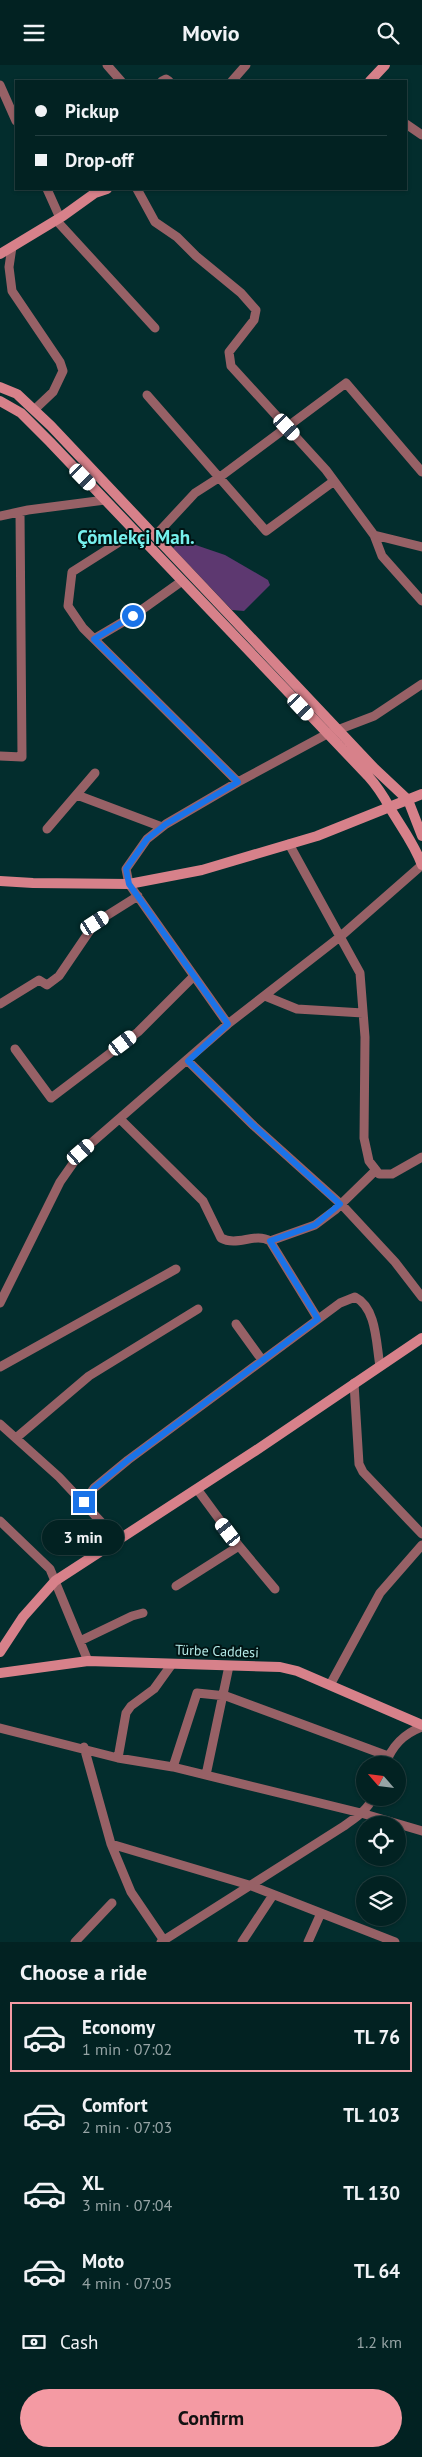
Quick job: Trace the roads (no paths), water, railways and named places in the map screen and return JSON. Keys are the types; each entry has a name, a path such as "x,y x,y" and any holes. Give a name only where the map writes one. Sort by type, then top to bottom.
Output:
{"main road":[{"path":"371,80 385,65"},
{"path":"0,254 58,219 95,193 104,190"},
{"path":"0,387 17,394 34,409 338,730 408,800 422,836"},
{"path":"0,401 21,413 383,792 389,807 416,847 422,865"},
{"path":"0,881 129,884 202,869 317,836 422,794"},
{"path":"0,1652 23,1617 55,1581 197,1489 422,1338"},
{"name":"Türbe Caddesi","path":"0,1673 88,1661 289,1668 422,1726"}],"street":[{"path":"107,65 120,80"},
{"path":"233,80 246,65"},
{"path":"0,85 15,119"},
{"path":"407,125 422,135"},
{"path":"47,190 58,219 155,328"},
{"path":"138,190 155,222 177,237 196,256 241,293 256,310 254,320 229,353 230,366 334,481 374,535 382,556 422,601"},
{"path":"12,247 9,267 12,291 60,362 63,371 53,392 34,409"},
{"path":"155,535 194,493 220,477 346,383 422,472"},
{"path":"147,395 266,531 334,481"},
{"path":"0,517 20,512 105,501"},
{"path":"0,756 22,757 20,512"},
{"path":"135,532 72,573 68,606 94,639 238,782"},
{"path":"374,535 422,547"},
{"path":"94,639 133,616 182,581"},
{"path":"228,1024 129,884 126,869 147,839 162,827 238,782 326,734 374,716 422,684"},
{"path":"47,829 95,773"},
{"path":"77,795 162,827"},
{"path":"290,844 360,973 363,1013 364,1138 369,1161 379,1174 392,1174 422,1157"},
{"path":"0,1303 60,1182 81,1152 188,1061 228,1024 341,937 422,865"},
{"path":"0,1004 39,980 47,985 59,977 95,923 138,896"},
{"path":"15,1049 51,1098 138,1032 194,976"},
{"path":"265,996 297,1009 363,1013"},
{"path":"188,1061 254,1126 340,1204 395,1262 422,1297"},
{"path":"120,1119 203,1201 221,1238 234,1242 264,1238 270,1241 318,1319"},
{"path":"270,1241 315,1225 376,1171"},
{"path":"0,1367 176,1269"},
{"path":"84,1502 94,1488 128,1460 318,1319 347,1300 354,1297 362,1301 372,1319 380,1366"},
{"path":"16,1438 89,1376 198,1309"},
{"path":"236,1324 262,1360"},
{"path":"354,1383 359,1463 363,1472 422,1534"},
{"path":"0,1424 84,1502 118,1540"},
{"path":"197,1489 239,1546 275,1589"},
{"path":"0,1521 50,1569 88,1661"},
{"path":"330,1685 380,1593 422,1545"},
{"path":"176,1586 239,1546"},
{"path":"80,1641 132,1615 143,1613"},
{"path":"118,1758 126,1713 131,1706 154,1689 172,1664"},
{"path":"206,1775 228,1666"},
{"path":"173,1767 197,1693 222,1695 374,1756"},
{"path":"389,1756 394,1745 404,1736 422,1726"},
{"path":"0,1728 40,1739 84,1747 118,1758 173,1767 206,1775 361,1813 422,1831"},
{"path":"84,1747 91,1780 111,1844 131,1891 164,1941 361,1813 368,1806"},
{"path":"111,1844 248,1885 321,1913 377,1939 395,1942"},
{"path":"242,1942 273,1895"},
{"path":"75,1942 112,1903"},
{"path":"308,1942 321,1913"}],"district":[{"name":"Çömlekçi Mah.","path":"136,537"}]}
